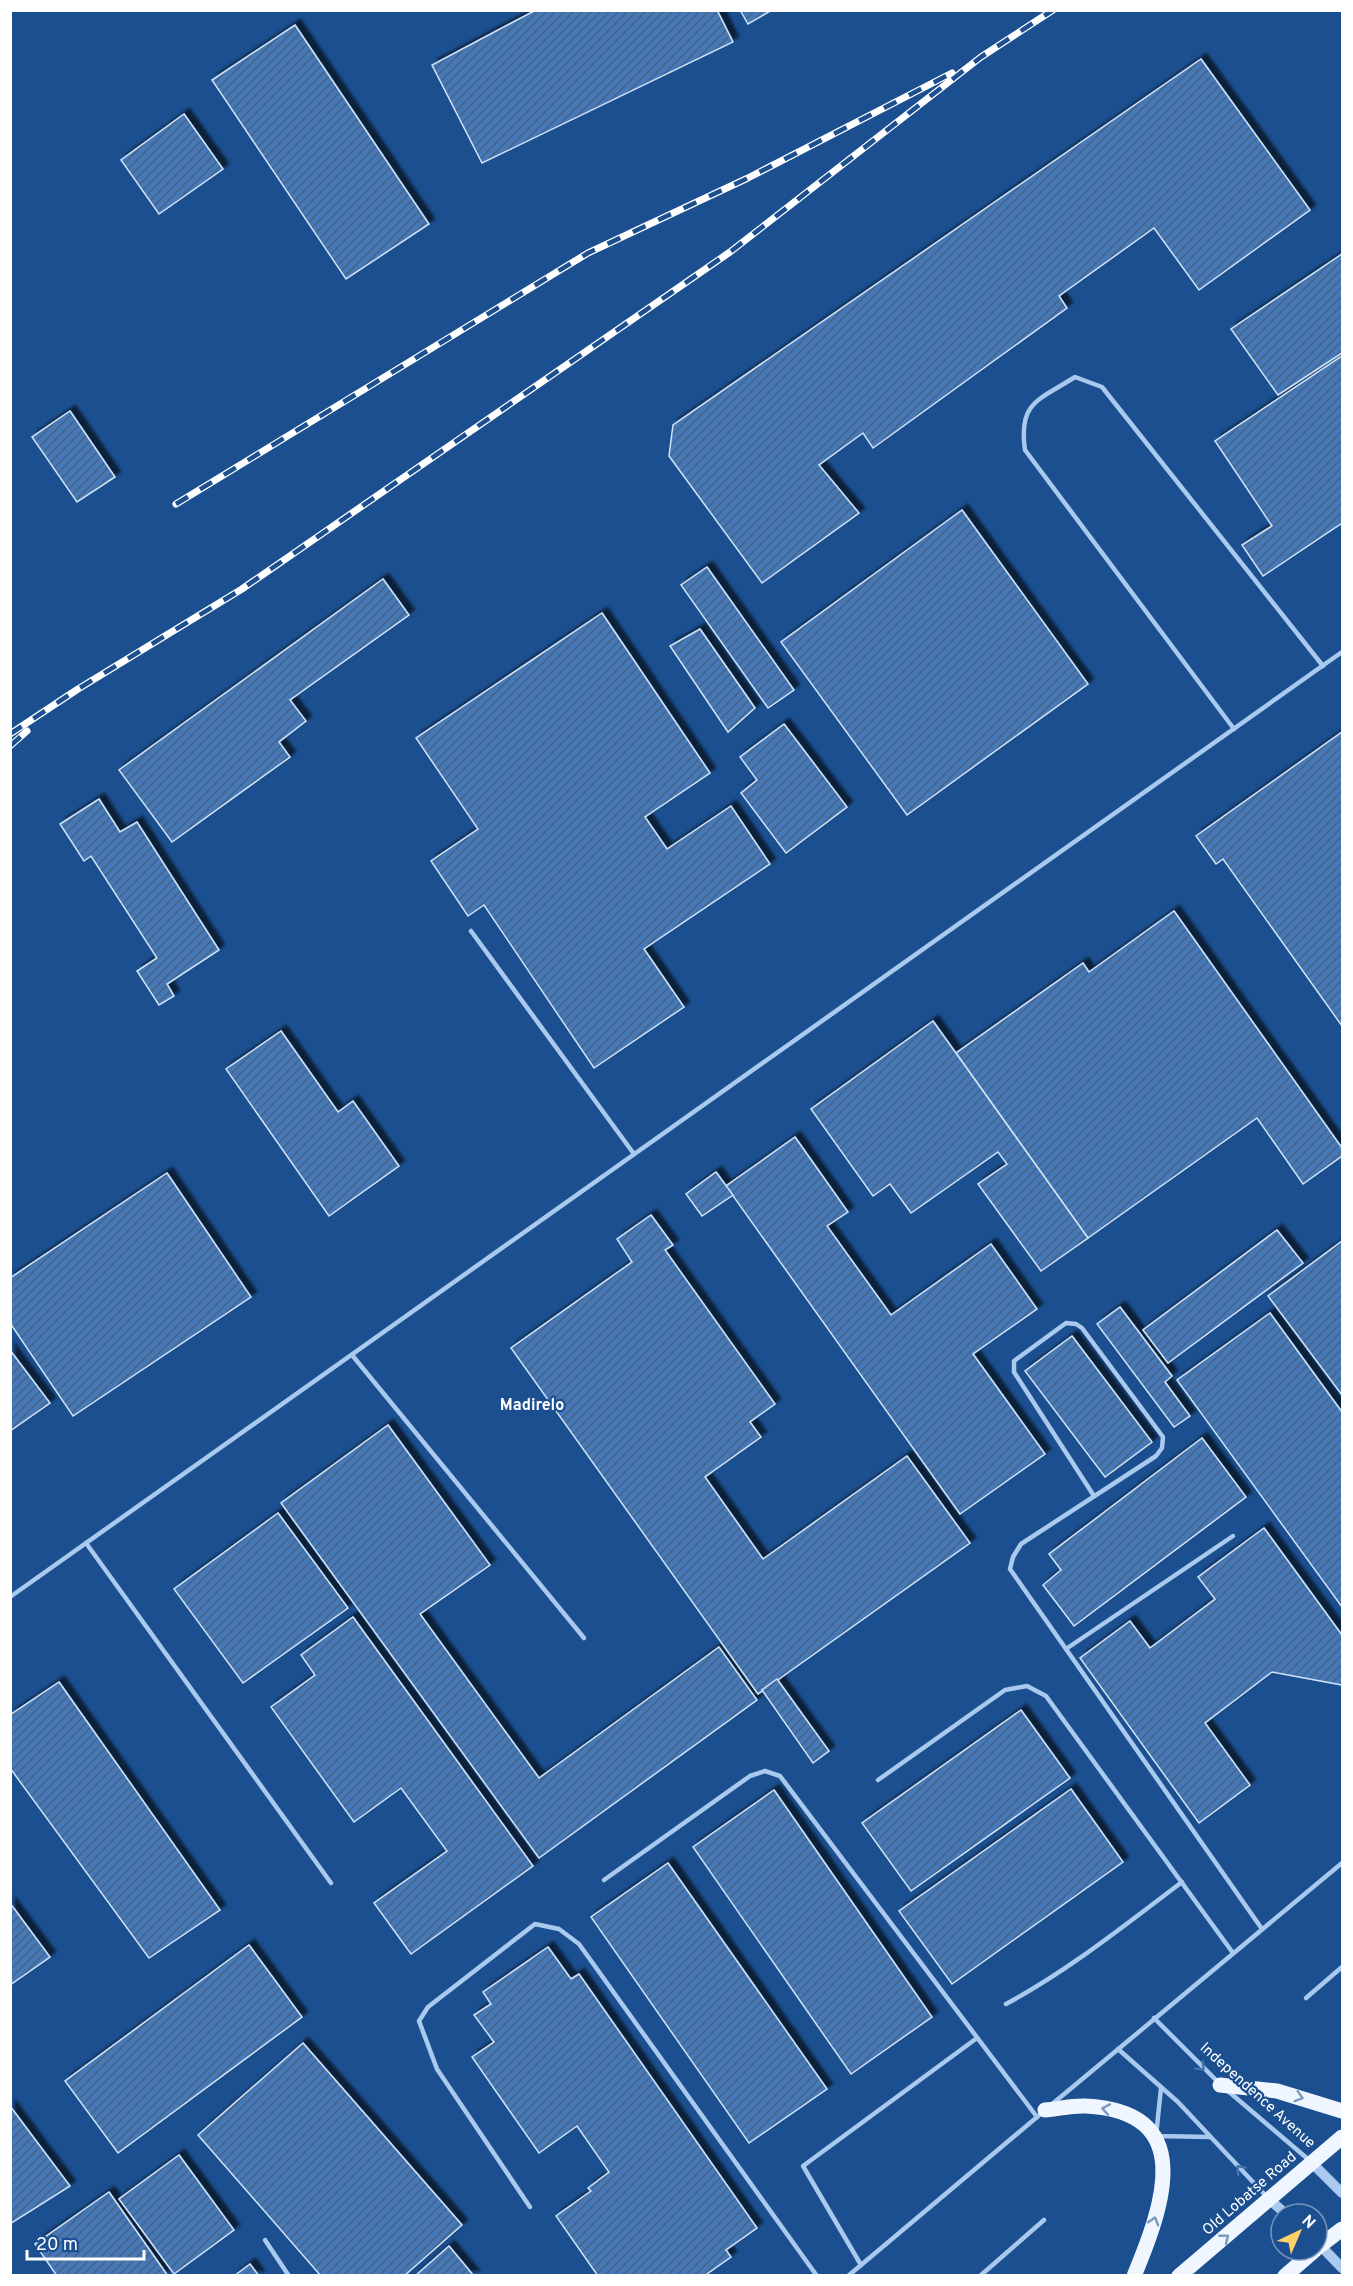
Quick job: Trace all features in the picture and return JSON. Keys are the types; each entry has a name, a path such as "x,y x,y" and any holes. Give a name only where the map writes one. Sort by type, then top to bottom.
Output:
{"main road":[{"path":"1220,2085 1277,2091 1342,2111"},
{"path":"1041,2114 1084,2105 1116,2110 1132,2116 1156,2136 1163,2157 1164,2180 1151,2231 1134,2276"},
{"name":"Old Lobatse Road","path":"1179,2276 1271,2201 1342,2137"},
{"path":"1329,2238 1342,2229"},
{"path":"1285,2276 1300,2262"}],"street":[{"name":"Independence Avenue","path":"1312,2163 1342,2193"},
{"path":"1329,2257 1342,2268"}],"lane":[{"path":"1234,729 1025,450 1022,431 1024,417 1032,404 1075,377 1102,387 1323,666"},
{"path":"10,1597 1342,652"},
{"path":"471,931 634,1154"},
{"path":"1095,1496 1014,1372 1014,1361 1066,1323 1076,1324 1082,1328 1163,1437 1162,1448 1156,1456 1021,1545 1013,1557 1010,1569 1262,1929"},
{"path":"352,1354 584,1638"},
{"path":"1066,1649 1233,1536"},
{"path":"86,1543 331,1883"},
{"path":"878,1780 1005,1690 1027,1686 1046,1696 1233,1953"},
{"path":"604,1880 750,1776 765,1771 780,1776 977,2038 1041,2114"},
{"path":"848,2276 1342,1863"},
{"path":"1006,2004 1041,1985 1088,1953 1182,1882"},
{"path":"530,2207 437,2069 419,2021 428,2007 535,1924 559,1929 579,1944 818,2276"},
{"path":"1306,1998 1342,1967"},
{"name":"Independence Avenue","path":"1154,2018 1220,2085 1312,2163"},
{"path":"861,2265 803,2166 977,2038"},
{"path":"1118,2049 1161,2087 1271,2201"},
{"path":"1161,2087 1156,2136 1210,2136"},
{"path":"980,2276 1044,2220"},
{"path":"265,2240 290,2276"}],"building":[{"path":"536,10 717,10 733,42 482,163 432,65"},
{"path":"740,10 772,10 748,24"},
{"path":"295,25 429,224 346,279 212,80"},
{"path":"1201,59 1310,210 1199,290 1154,228 1059,296 1067,308 873,448 863,433 819,465 859,513 762,583 669,456 673,425"},
{"path":"184,114 223,169 159,214 121,160"},
{"path":"1342,254 1342,353 1278,395 1231,329"},
{"path":"1342,356 1342,523 1263,576 1242,545 1272,526 1215,441"},
{"path":"70,411 115,477 77,502 32,437"},
{"path":"962,510 1088,684 907,815 781,642"},
{"path":"707,567 794,690 768,708 681,585"},
{"path":"383,579 409,615 290,700 306,721 279,742 290,757 172,842 119,770"},
{"path":"602,613 710,773 645,817 667,849 731,806 770,864 644,949 684,1007 594,1068 484,905 468,916 431,861 478,829 416,738"},
{"path":"700,629 755,708 728,732 670,646"},
{"path":"784,724 847,807 786,853 741,793 757,780 740,757"},
{"path":"1342,732 1342,1026 1223,859 1216,864 1196,836"},
{"path":"99,799 120,832 137,822 219,950 167,984 174,996 159,1005 137,971 157,958 91,856 84,861 60,824"},
{"path":"1174,911 1342,1148 1342,1156 1303,1184 1257,1118 1088,1238 956,1053 1083,963 1089,972"},
{"path":"933,1021 1088,1238 1041,1271 978,1184 1007,1164 998,1152 911,1213 890,1184 873,1196 811,1109"},
{"path":"281,1031 338,1112 353,1101 399,1166 329,1216 226,1069"},
{"path":"795,1137 848,1212 827,1226 891,1315 991,1244 1037,1309 973,1354 1045,1454 960,1514 726,1186"},
{"path":"716,1172 733,1195 702,1216 686,1194"},
{"path":"167,1173 251,1297 73,1416 10,1323 10,1278"},
{"path":"651,1215 673,1245 665,1250 775,1404 750,1422 761,1437 705,1477 763,1559 907,1456 970,1543 758,1694 511,1348 632,1262 617,1239"},
{"path":"1277,1230 1303,1263 1168,1363 1143,1330"},
{"path":"1342,1241 1342,1395 1268,1296"},
{"path":"1120,1307 1172,1376 1165,1382 1190,1416 1174,1427 1097,1324"},
{"path":"1270,1313 1342,1412 1342,1607 1177,1380"},
{"path":"1072,1336 1152,1442 1105,1477 1025,1371"},
{"path":"10,1350 50,1403 10,1431"},
{"path":"388,1425 490,1565 420,1614 539,1778 719,1647 757,1700 539,1858 281,1503"},
{"path":"1202,1438 1246,1497 1074,1626 1043,1585 1061,1570 1049,1554"},
{"path":"278,1513 348,1608 243,1683 174,1589"},
{"path":"1264,1528 1342,1635 1342,1685 1272,1672 1205,1723 1250,1785 1199,1823 1080,1658 1130,1621 1150,1648 1215,1599 1198,1577"},
{"path":"353,1617 533,1866 411,1954 374,1903 447,1851 401,1788 354,1822 271,1707 315,1675 301,1655"},
{"path":"777,1679 829,1751 813,1763 762,1690"},
{"path":"59,1682 220,1910 149,1958 10,1768 10,1715"},
{"path":"1021,1710 1070,1778 911,1891 862,1823"},
{"path":"1071,1789 1123,1862 952,1984 899,1911"},
{"path":"774,1790 932,2017 851,2074 693,1847"},
{"path":"668,1863 827,2089 749,2143 591,1917"},
{"path":"10,1903 50,1957 10,1985"},
{"path":"249,1945 302,2017 118,2153 65,2081"},
{"path":"548,1947 571,1979 579,1974 757,2228 726,2250 731,2257 704,2276 598,2276 556,2216 591,2191 588,2188 609,2172 577,2126 539,2153 472,2057 494,2042 474,2015 491,2004 483,1992"},
{"path":"303,2043 462,2225 404,2276 321,2276 198,2135"},
{"path":"10,2106 70,2186 10,2224"},
{"path":"179,2155 234,2230 174,2274 119,2199"},
{"path":"109,2192 168,2276 57,2276 35,2244"},
{"path":"449,2246 474,2276 415,2276"},
{"path":"250,2264 259,2276 234,2276"}],"railway":[{"path":"10,734 78,689 242,589 730,252 981,57 1053,10"},
{"path":"176,504 588,253 748,178 952,73"},
{"path":"10,746 27,731"}],"district":[{"name":"Madirelo","path":"532,1404"}]}
